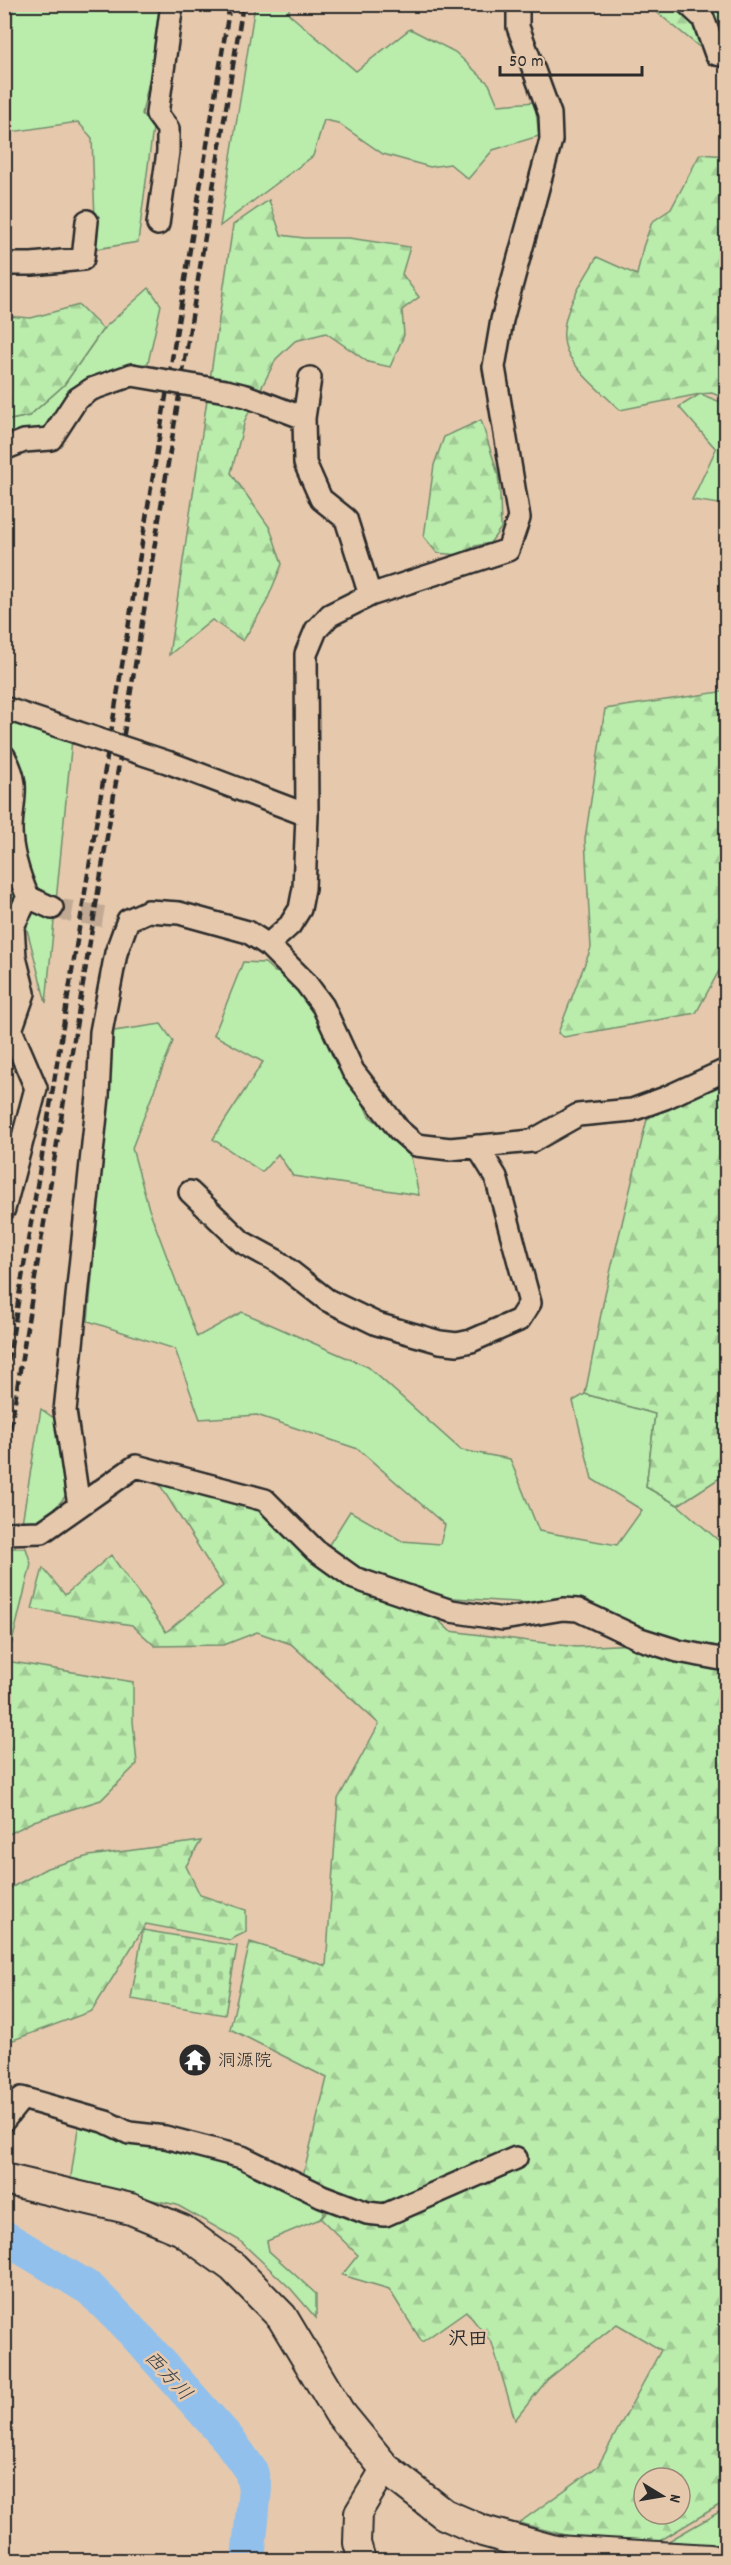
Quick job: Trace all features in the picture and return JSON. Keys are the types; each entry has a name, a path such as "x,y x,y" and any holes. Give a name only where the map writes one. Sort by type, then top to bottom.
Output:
{"main road":[{"path":"4,2179 131,2209 182,2230 233,2267 282,2317 339,2412 385,2468 444,2514 483,2531 555,2551 710,2560"}],"street":[{"path":"158,224 168,152 168,129 157,114 172,4"},
{"path":"268,945 290,925 300,909 304,888 307,815 306,654 316,630 330,615 370,595 508,550 519,518 494,367 502,320 551,140 550,114 518,27 518,4"},
{"path":"688,4 703,18 716,54 726,56"},
{"path":"4,264 83,259 87,221"},
{"path":"4,449 24,441 51,439 77,399 92,388 132,375 246,396 304,418"},
{"path":"310,378 304,418 305,463 321,499 346,519 370,595"},
{"path":"4,708 170,763 307,815"},
{"path":"4,756 11,769 16,791 11,830 18,873 28,897 52,909"},
{"path":"4,1209 36,1088 11,1030 24,993 15,957 13,926 28,897"},
{"path":"79,1506 65,1411 97,1108 101,1032 116,953 119,919 148,911 178,913 248,932 268,945 306,983 323,1006 353,1071 399,1130 416,1145 450,1149 532,1141 578,1115 632,1110 665,1098 726,1070"},
{"path":"190,1192 242,1242 277,1261 327,1300 377,1324 440,1342 471,1341 519,1320 530,1303 495,1177 477,1146"},
{"path":"4,1533 42,1532 136,1466 265,1500 315,1550 354,1578 451,1611 503,1618 563,1609 578,1610 647,1641 678,1651 726,1660"},
{"path":"4,2120 22,2098 106,2122 129,2133 165,2137 242,2157 322,2196 366,2212 385,2215 516,2158"},
{"path":"362,2560 357,2543 358,2513 385,2468"}],"green space":[{"path":"5,4 13,5 9,52 5,60"},
{"path":"13,5 165,5 142,114 153,128 138,242 96,249 92,138 78,122 5,133 4,60 9,52"},
{"path":"255,5 289,5 289,14 356,71 410,29 455,52 489,84 498,105 535,102 539,136 493,150 468,179 450,164 430,167 383,154 338,123 324,120 313,156 220,226"},
{"path":"648,5 705,5 726,15 726,56 702,49"},
{"path":"700,154 726,156 726,399 712,393 700,394 620,410 571,359 564,339 567,314 578,289 597,257 637,275 643,247 652,222 671,209"},
{"path":"269,200 281,235 304,238 349,238 410,247 402,274 419,297 402,310 404,335 390,367 368,362 326,333 295,341 276,359 245,420 231,473 270,528 282,564 266,603 243,641 212,620 169,655 233,225"},
{"path":"149,288 161,305 148,363 127,371 46,430 5,439 5,421 29,416 64,385 103,329"},
{"path":"79,305 103,329 64,385 29,416 5,421 5,316 31,318"},
{"path":"700,394 726,404 726,505 692,500 716,449 679,407"},
{"path":"481,420 498,474 501,528 490,543 475,546 459,555 437,553 424,537 434,465 444,437"},
{"path":"726,691 726,958 696,1013 564,1037 558,1033 591,948 585,839 605,709"},
{"path":"5,722 72,739 46,1003 22,910 5,914"},
{"path":"243,962 265,963 275,972 291,974 326,1022 369,1116 409,1148 419,1195 293,1176 278,1154 262,1172 213,1139 263,1062 214,1035"},
{"path":"161,1024 173,1041 132,1148 149,1209 197,1337 242,1312 368,1367 461,1450 510,1459 539,1531 617,1545 642,1510 592,1479 573,1401 585,1394 655,1414 646,1487 678,1505 726,1547 726,1659 654,1643 589,1607 425,1596 354,1572 325,1551 350,1511 402,1541 440,1544 445,1525 358,1449 257,1415 200,1419 175,1349 88,1321 114,1031"},
{"path":"726,1076 726,1474 678,1505 646,1487 655,1414 585,1394 605,1294 647,1119 714,1080"},
{"path":"41,1409 55,1419 69,1492 45,1520 22,1523"},
{"path":"155,1477 264,1506 311,1556 422,1605 450,1631 576,1647 654,1643 726,1659 726,2501 692,2521 692,2466 632,2466 632,2526 685,2526 653,2545 572,2537 519,2523 598,2466 661,2350 617,2324 547,2380 515,2420 492,2343 466,2311 422,2342 389,2289 342,2275 358,2255 321,2219 335,2201 301,2184 327,2078 230,2029 250,1942 326,1966 338,1799 379,1724 291,1644 257,1632 224,1645 155,1646 132,1625 32,1609 43,1568 65,1595 111,1555 166,1632 223,1586"},
{"path":"11,1548 26,1548 31,1564 5,1671 5,1582"},
{"path":"6,1661 133,1682 133,1721 137,1764 101,1800 34,1821 9,1834 4,1821"},
{"path":"201,1841 186,1866 200,1895 246,1910 246,1932 230,1940 146,1924 92,2011 5,2043 5,1891 47,1868 89,1856"},
{"path":"143,1930 237,1946 225,2015 131,1999"},
{"path":"80,2115 245,2159 330,2201 320,2219 267,2241 269,2251 316,2294 316,2318 291,2289 239,2240 177,2205 70,2183"},
{"path":"726,2508 726,2550 660,2546"}],"waterway":[{"name":"西方川","path":"4,2237 90,2289 134,2333 229,2440 251,2471 255,2488 248,2560"}],"tunnel":[{"path":"52,908 111,918"}],"railway":[{"path":"4,1388 230,4"},
{"path":"4,1468 243,4"}],"place":[{"name":"洞源院","path":"195,2060"}],"district":[{"name":"沢田","path":"468,2338"}]}
